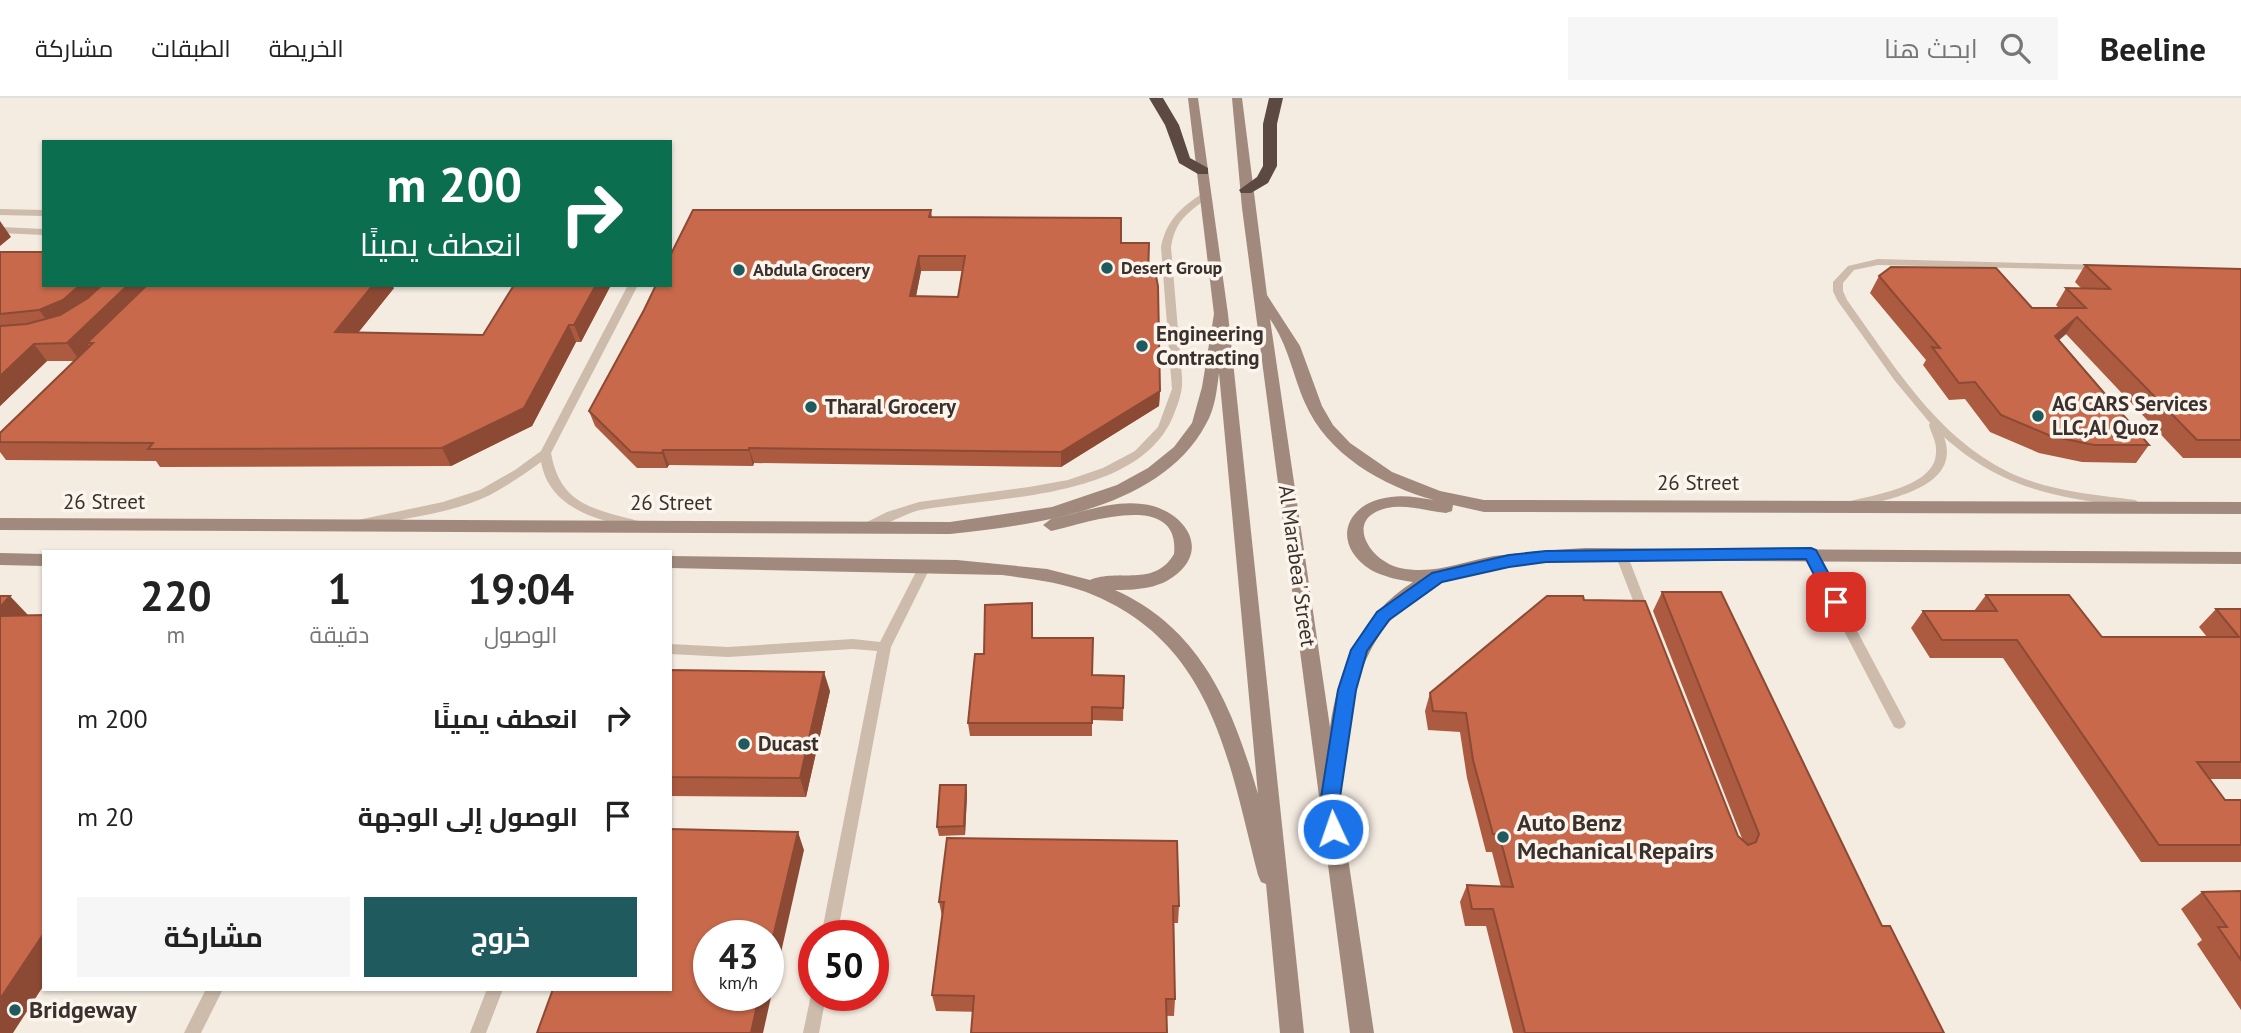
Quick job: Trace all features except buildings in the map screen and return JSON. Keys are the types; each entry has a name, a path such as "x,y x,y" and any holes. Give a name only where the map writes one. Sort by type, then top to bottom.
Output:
{"highway":[{"path":"1156,98 1172,125 1184,160 1203,171"},
{"path":"1246,190 1263,180 1270,166 1270,124 1276,98"}],"main road":[{"path":"1193,98 1221,314 1292,1033"},
{"name":"Al Marabea' Street","path":"1237,98 1260,295 1362,1033"},
{"name":"26 Street","path":"1260,295 1282,323 1292,343 1313,404 1324,423 1340,441 1361,459 1404,484 1442,498 1484,506 2241,508"},
{"name":"26 Street","path":"0,524 950,528 1008,522 1084,504 1133,484 1163,464 1186,442 1202,417 1221,314"},
{"path":"1484,506 1456,508 1409,502 1384,503 1362,514 1356,523 1354,534 1357,544 1375,564 1405,575 1437,578 1509,561 1546,556 1620,554 2241,558"},
{"path":"672,562 925,566 1025,571 1083,583 1133,585 1150,581 1178,564 1183,555 1182,538 1171,522 1152,511 1141,509 1107,512 1017,530 950,528"},
{"path":"0,559 42,560"},
{"path":"1329,804 1347,690 1359,650 1383,616 1437,578"},
{"path":"1083,583 1131,604 1159,622 1195,665 1210,690 1231,744 1282,919"}],"lane":[{"path":"865,528 890,514 918,506 1039,491 1077,482 1122,463 1155,437 1166,423 1177,393 1167,234 1180,212 1206,195"},
{"path":"0,212 42,213"},
{"path":"0,230 42,232"},
{"path":"2116,268 1878,262 1851,268 1838,282 1838,291 1934,425 1975,458 2020,481 2053,491 2155,508"},
{"path":"348,525 465,501 502,485 545,453 632,287"},
{"path":"1848,505 1912,488 1931,476 1937,468 1942,451 1934,425"},
{"path":"545,453 549,475 563,496 597,515 647,526"},
{"path":"1620,554 1653,635"},
{"path":"1811,554 1899,723"},
{"path":"833,920 884,647 925,566"},
{"path":"672,649 728,652 853,644 884,647"},
{"path":"192,1033 214,991"},
{"path":"478,1033 494,991"},
{"path":"811,1033 815,1011"}],"place":[{"name":"Desert Group","path":"1107,268"},
{"name":"Abdula Grocery","path":"739,270"},
{"name":"Engineering Contracting","path":"1142,346"},
{"name":"Tharal Grocery","path":"811,407"},
{"name":"AG CARS Services LLC,Al Quoz","path":"2038,416"},
{"name":"Ducast","path":"744,744"},
{"name":"Auto Benz Mechanical Repairs","path":"1503,837"},
{"name":"Bridgeway","path":"15,1010"}],"route":[{"path":"1333,829 1329,804 1347,690 1359,650 1383,616 1437,578 1473,568 1546,556 1811,554 1836,602"}]}
